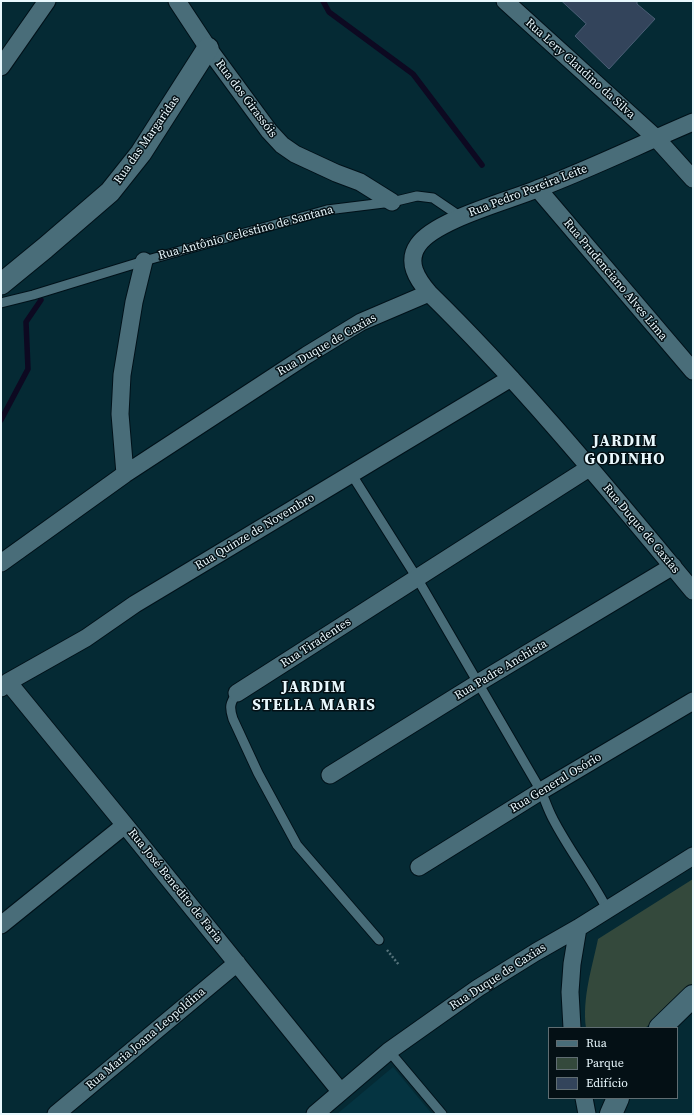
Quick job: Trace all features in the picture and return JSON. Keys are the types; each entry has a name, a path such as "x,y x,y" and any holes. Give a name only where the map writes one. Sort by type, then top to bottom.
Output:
{"main road":[{"path":"661,1027 693,996"},
{"path":"611,1114 618,1099"}],"street":[{"path":"1,67 47,1"},
{"name":"Rua dos Girassóis","path":"177,1 208,48 269,131 282,145 295,154 336,173 360,182 392,202"},
{"name":"Rua Lery Claudino da Silva","path":"505,1 656,138 693,179"},
{"name":"Rua das Margaridas","path":"1,284 110,192 141,153 208,48"},
{"name":"Rua Pedro Pereira Leite","path":"429,293 420,283 412,264 413,253 418,243 429,234 461,217 538,189 693,122"},
{"name":"Rua Prudenciano Alves Lima","path":"538,189 693,371"},
{"name":"Rua Antônio Celestino de Santana","path":"125,474 120,414 122,375 134,302 144,261"},
{"name":"Rua Duque de Caxias","path":"1,564 125,474 261,384 361,322 429,293 469,332 511,378 693,591"},
{"name":"Rua Quinze de Novembro","path":"4,685 86,638 170,583 352,475 511,378"},
{"name":"Rua Tiradentes","path":"237,693 589,468"},
{"name":"Rua Padre Anchieta","path":"330,775 478,683 673,566"},
{"name":"Rua José Benedito de Faria","path":"4,685 125,824 340,1092"},
{"name":"Rua General Osório","path":"419,867 541,791 693,701"},
{"path":"1,925 125,824"},
{"name":"Rua Duque de Caxias","path":"314,1114 389,1051 478,988 693,856"},
{"path":"572,1027 570,992 572,964 578,928"},
{"name":"Rua Maria Joana Leopoldina","path":"56,1114 237,963"},
{"path":"584,1099 587,1114"}],"lane":[{"name":"Rua Antônio Celestino de Santana","path":"1,302 33,296 144,261 327,210 392,202 417,196 433,198 461,217"},
{"path":"352,475 417,578 541,791 552,819 595,886 607,909"},
{"name":"Rua Tiradentes","path":"237,693 232,701 230,710 233,719 258,773 297,845 379,940"},
{"path":"389,1051 442,1114"}],"path":[{"path":"379,940 399,965"}],"shaded area":[{"path":"393,1067 432,1114 337,1114"}],"green space":[{"path":"693,879 693,987 646,1027 586,1027 586,994 598,939"}],"building":[{"path":"562,1 637,1 637,4 655,19 609,69 575,36 586,24"}],"waterway":[{"path":"323,1 329,12 413,74 482,165"},
{"path":"1,420 28,369 26,322 41,300"}],"district":[{"name":"JARDIM GODINHO","path":"625,451"},
{"name":"JARDIM STELLA MARIS","path":"314,697"}]}
